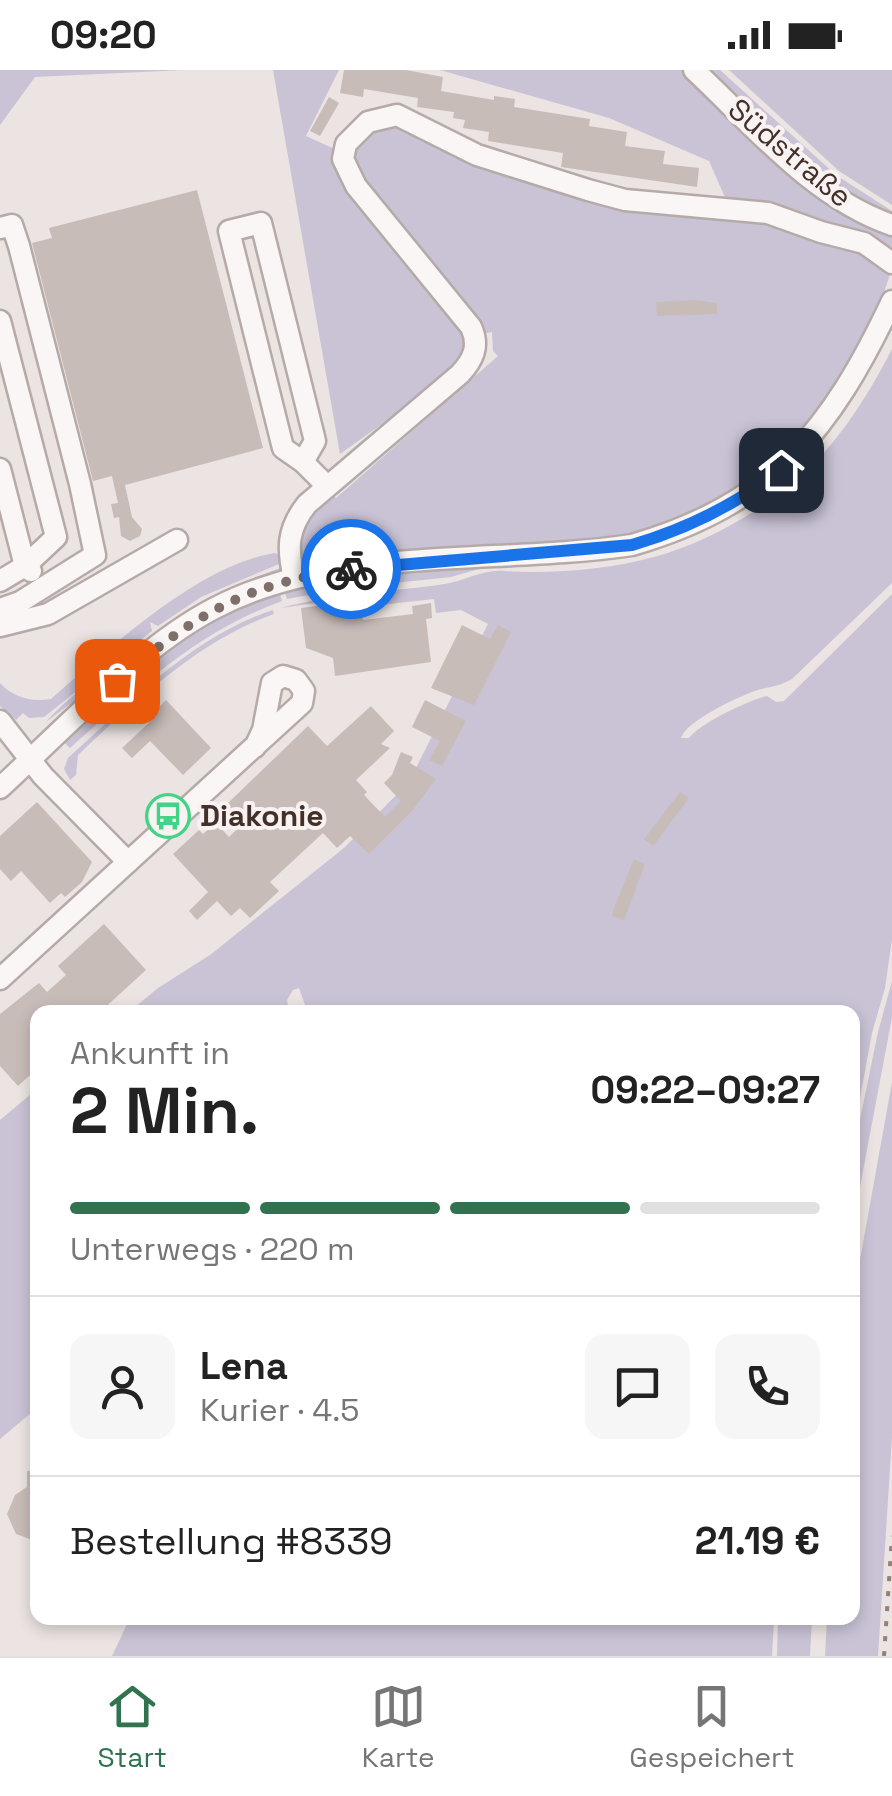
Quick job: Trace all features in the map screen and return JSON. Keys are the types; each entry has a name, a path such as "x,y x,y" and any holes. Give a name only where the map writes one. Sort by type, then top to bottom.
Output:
{"street":[{"name":"Südstraße","path":"694,70 832,194 892,225"},
{"path":"294,578 288,552 291,528 307,504 460,374 475,353 471,327 356,186 345,167 346,144 359,128 378,117 403,117 477,156 608,195 636,201 768,212 821,232 864,242 892,264"},
{"path":"303,462 314,440 260,223 229,232 282,448 328,486"},
{"path":"0,228 12,225 95,555 20,602 0,608"},
{"path":"0,788 180,630 240,596 294,578 387,565 632,545 715,514 781,470 822,424 864,360 892,302"},
{"path":"0,320 56,537 25,566 0,580"},
{"path":"0,469 25,566 46,586"},
{"path":"0,626 48,614 177,540"},
{"path":"0,720 81,816 128,862"},
{"path":"0,979 255,747"}],"shaded area":[{"path":"0,70 184,70 35,77 0,125"},
{"path":"273,70 339,70 306,136 339,151 470,334 456,371 340,454"},
{"path":"440,70 684,70 786,167 892,235 892,259 727,202 709,161 609,118"},
{"path":"703,70 720,70 836,175 892,211 892,217 815,172"},
{"path":"729,70 892,70 892,205 839,171"},
{"path":"389,118 517,169 741,212 845,241 892,268 879,308 836,392 776,465 711,507 630,539 302,570 295,562 295,530 328,492 336,498 498,356 493,351 492,332 482,334 359,184 349,146"},
{"path":"892,349 892,583 792,679 720,707 691,725 681,738 689,738 713,720 759,698 784,701 892,594 892,939 860,1098 860,1005 305,1005 299,988 293,990 288,1005 137,1005 210,955 344,848 409,782 488,624 461,610 436,613 434,599 380,605 378,594 281,608 342,596 445,584 496,571 598,568 654,557 694,543 754,511 805,472 831,445"},
{"path":"279,555 279,564 201,597 158,626 150,622 152,631 44,717 29,718 23,713 16,720 0,706 0,683 24,698 51,699 127,634 186,591 246,561"},
{"path":"492,565 451,577 287,599 284,588 348,575"},
{"path":"283,567 279,574 111,673 46,722 82,689 180,619 239,585"},
{"path":"279,591 282,601 222,629 169,664 70,748 63,741 185,636 214,618"},
{"path":"273,610 274,614 194,656 145,694 78,755 76,775 70,780 64,769 68,758 163,673 216,636"},
{"path":"892,981 892,1017 860,1187 860,1120"},
{"path":"892,1082 892,1437 878,1656 825,1656 827,1625 860,1625 860,1260"},
{"path":"30,1095 30,1414 0,1439 0,1120"},
{"path":"127,1625 774,1625 772,1656 112,1656"},
{"path":"778,1625 812,1625 810,1656 777,1656"}],"building":[{"path":"344,70 406,70 443,77 441,91 494,100 494,96 515,99 514,107 590,119 589,126 627,132 625,146 665,151 663,164 699,168 697,187 561,167 563,153 488,141 489,132 463,128 465,120 453,118 454,112 417,107 418,98 364,89 363,97 340,93"},
{"path":"329,97 339,103 320,136 310,131"},
{"path":"197,190 263,448 125,485 132,517 142,529 140,536 130,541 121,536 119,517 114,518 111,504 118,503 112,476 93,481 32,243 52,238 49,228"},
{"path":"656,302 717,303 717,314 657,316"},
{"path":"360,600 363,620 413,614 412,606 431,603 432,618 426,619 431,662 335,676 333,658 306,648 301,608"},
{"path":"462,625 490,639 498,625 511,632 474,705 431,688"},
{"path":"166,700 211,748 183,775 150,741 132,758 122,748 153,719 150,716"},
{"path":"425,700 466,721 442,766 429,760 440,741 412,727"},
{"path":"371,706 394,731 381,744 390,748 356,780 385,817 401,801 384,783 392,775 401,752 413,757 410,763 436,779 412,811 369,854 350,836 337,848 323,833 270,882 279,891 250,918 240,908 231,916 217,901 197,920 189,911 208,892 173,854 199,830 203,834 216,823 229,837 244,822 227,804 308,726 327,746"},
{"path":"680,792 689,798 653,846 644,839"},
{"path":"37,802 92,862 82,882 65,897 61,893 50,903 21,871 11,881 0,869 0,836"},
{"path":"634,859 645,864 624,920 612,916"},
{"path":"104,924 146,970 108,1005 30,1005 30,1075 18,1086 0,1066 0,1014 39,983 47,992 66,975 58,966"},
{"path":"30,1471 30,1539 16,1534 7,1514 15,1495 27,1487"}],"railway":[{"path":"884,1656 892,1536"}],"way so far":[{"path":"117,681 180,630 240,596 282,581 351,569"}],"place":[{"name":"Diakonie","path":"168,816"}],"route":[{"path":"351,569 632,545 715,514 781,470"}]}
